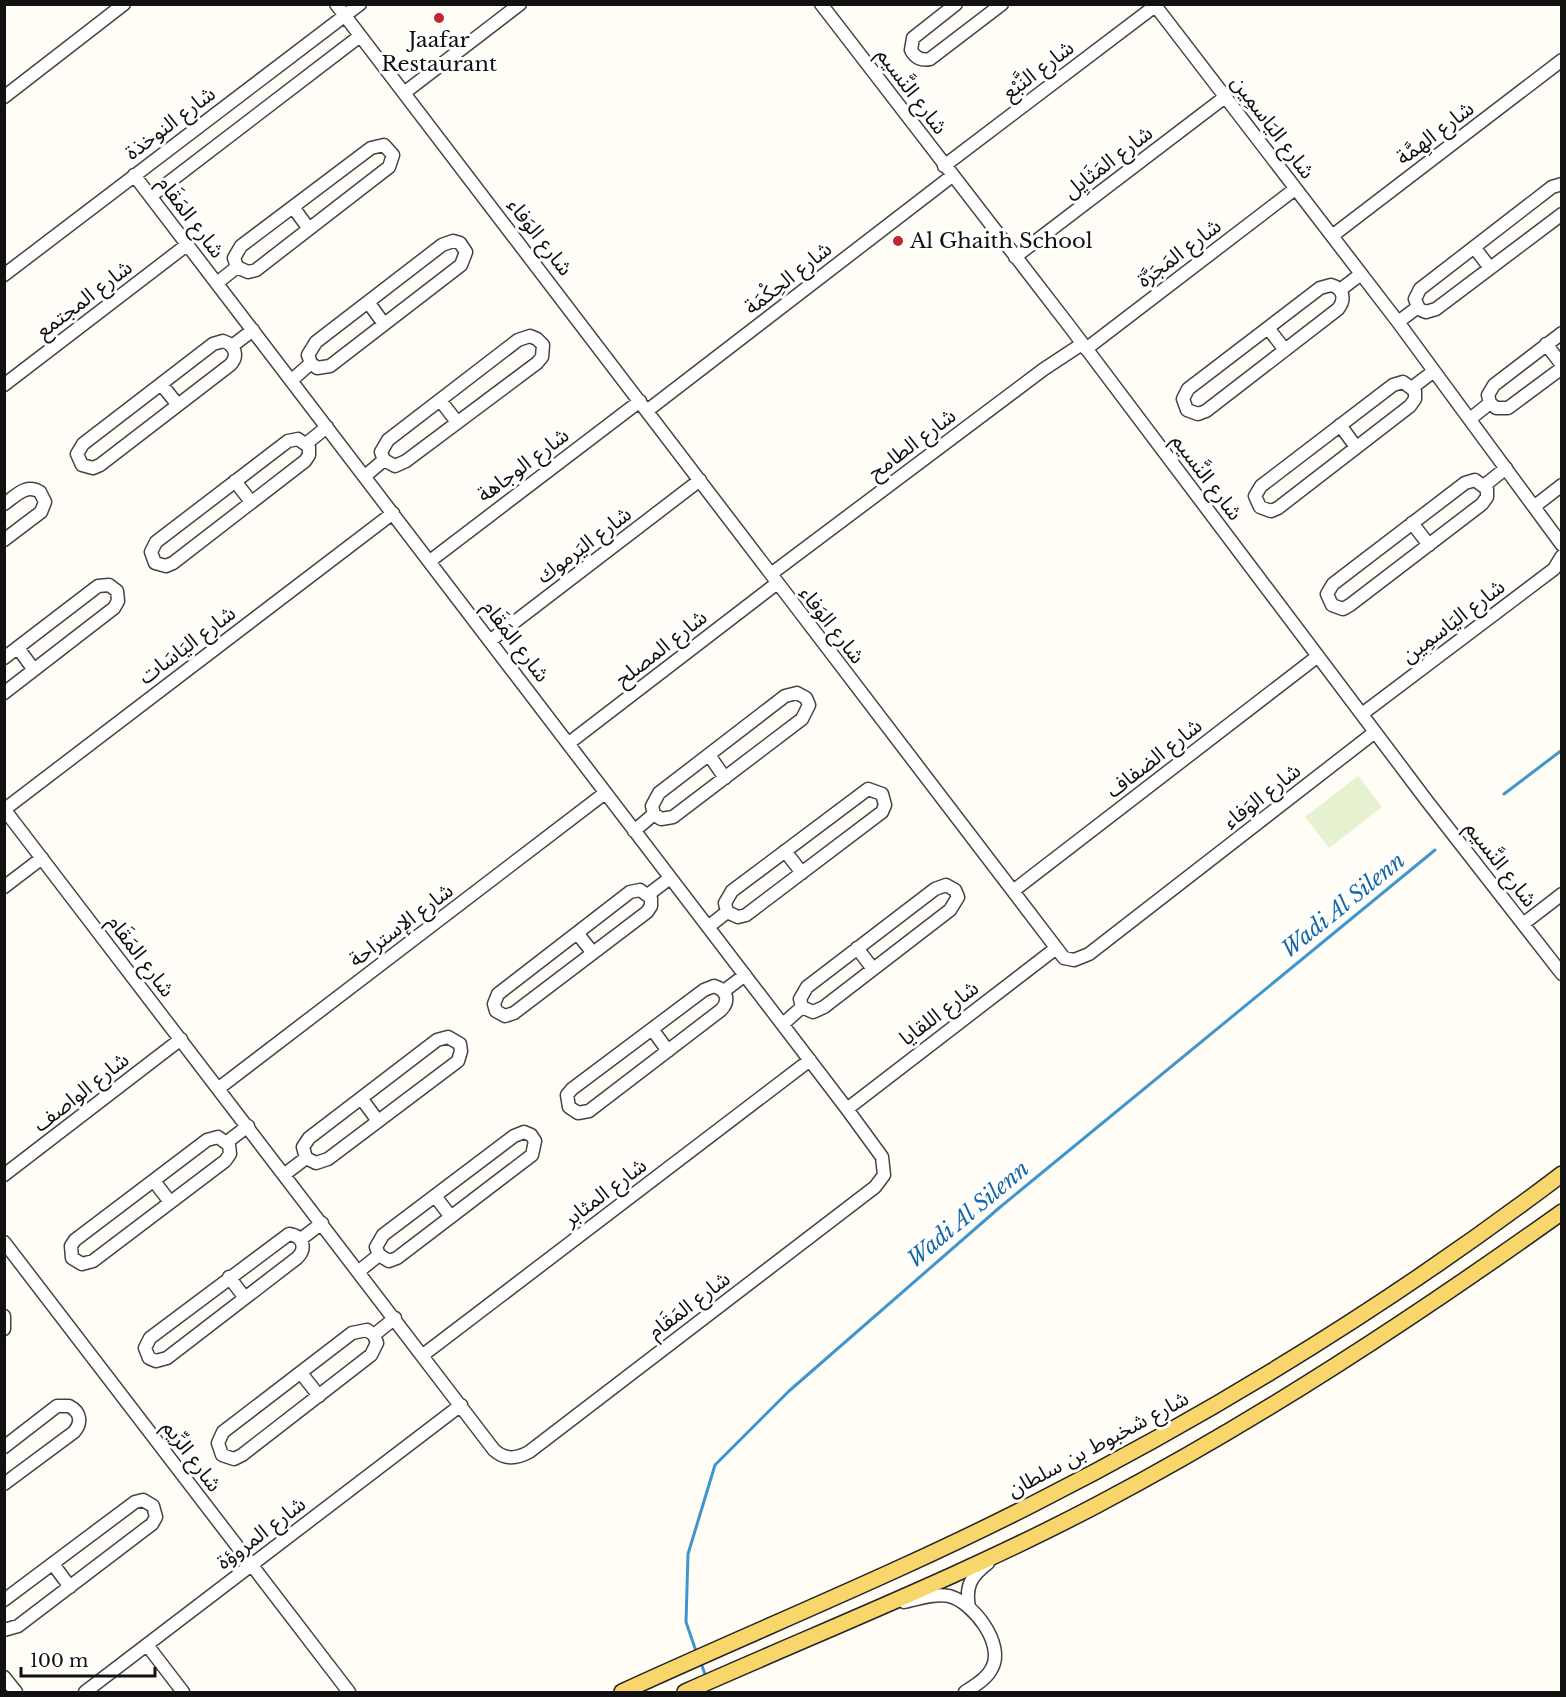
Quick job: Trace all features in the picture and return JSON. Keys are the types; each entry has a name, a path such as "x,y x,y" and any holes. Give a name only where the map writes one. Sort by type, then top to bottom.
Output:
{"main road":[{"name":"شارع شخبوط بن سلطان","path":"628,1689 1034,1504 1196,1417 1370,1310 1562,1174"},
{"path":"685,1692 883,1607 1097,1505 1318,1379 1442,1298 1562,1212"}],"street":[{"path":"4,97 124,4"},
{"name":"شارع الوَفاء","path":"336,4 1055,949 1069,960 1079,960 1089,954 1376,732"},
{"name":"شارع النوخذة","path":"4,275 360,4"},
{"path":"404,93 520,4"},
{"name":"شارع النَّسيم","path":"821,4 1562,974"},
{"path":"956,4 913,38 911,50 915,56 922,60 930,59 1002,4"},
{"name":"شارع النَّبْع","path":"948,171 1155,5"},
{"name":"شارع اليَاسمِين","path":"1155,5 1398,322 1562,545"},
{"path":"151,196 360,36"},
{"name":"شارع الهِمَّة","path":"1332,236 1562,60"},
{"name":"شارع المَثَايِل","path":"1015,257 1225,97"},
{"name":"شارع المَقَام","path":"384,145 393,158 389,167 309,229 256,270 243,272 237,267 234,258 241,246 374,146 384,145"},
{"name":"شارع الحِكْمَة","path":"644,406 948,171"},
{"name":"شارع المَقَام","path":"5,809 497,1453 511,1458 524,1455 875,1187 884,1175 884,1161 847,1108 134,175"},
{"path":"1562,184 1552,187 1420,289 1415,299 1418,307 1426,312 1433,311 1562,214"},
{"name":"شارع المَجَرَّة","path":"1082,344 1295,189"},
{"path":"293,207 309,229"},
{"path":"453,241 463,245 466,256 461,265 384,324 330,366 322,369 311,363 308,355 312,346 368,302 446,242 453,241"},
{"name":"شارع المجتمع","path":"4,385 188,244"},
{"path":"1474,247 1490,268"},
{"name":"شارع المَقَام","path":"217,283 237,267"},
{"path":"1340,290 1361,274"},
{"path":"1331,285 1340,290 1343,298 1338,309 1202,413 1194,414 1185,407 1183,399 1188,389 1320,288 1331,285"},
{"path":"368,302 384,324"},
{"path":"1398,322 1418,307"},
{"path":"1268,328 1285,350"},
{"path":"232,346 253,330"},
{"path":"1546,344 1562,366 1508,408 1500,409 1490,403 1488,395 1494,385 1546,344 1562,333"},
{"path":"530,336 540,341 544,353 540,360 402,463 390,465 384,460 381,452 388,440 440,399 518,340 530,336"},
{"path":"223,341 232,346 235,354 233,362 100,465 89,468 79,462 77,454 83,444 213,344 223,341"},
{"name":"شارع الطامح","path":"773,579 804,551 1044,369 1082,344"},
{"path":"292,380 311,363"},
{"path":"1413,387 1434,371"},
{"path":"1403,382 1413,387 1416,395 1413,403 1275,510 1267,511 1257,504 1255,496 1260,486 1393,385 1403,382"},
{"path":"161,384 178,405"},
{"path":"440,399 458,422"},
{"path":"1470,419 1490,403"},
{"name":"شارع الوجاهة","path":"430,561 644,406"},
{"path":"1340,425 1356,447"},
{"path":"307,443 327,427"},
{"path":"298,439 307,443 310,451 307,458 170,565 158,565 152,560 151,548 156,542 288,441 298,439"},
{"path":"365,476 384,460"},
{"path":"1485,485 1506,468"},
{"name":"شارع اليَرموك","path":"491,640 700,480"},
{"path":"1468,481 1479,481 1485,485 1488,493 1485,501 1347,608 1339,609 1329,602 1328,590 1333,584 1468,481"},
{"path":"235,482 251,502"},
{"path":"1534,506 1562,485"},
{"path":"4,504 24,490 31,488 40,492 45,502 40,512 4,540"},
{"name":"شارع اليَاسَات","path":"5,809 393,513"},
{"path":"1412,523 1429,545"},
{"name":"شارع اليَاسمِين","path":"1362,714 1554,569 1562,556"},
{"name":"شارع المصلح","path":"569,743 773,579"},
{"path":"4,658 98,586 109,585 117,591 118,601 114,608 4,693"},
{"path":"18,648 34,670"},
{"name":"شارع الضفاف","path":"1013,891 1318,656"},
{"path":"796,693 806,698 808,709 805,716 674,818 665,820 654,814 652,806 656,797 709,755 785,696 796,693"},
{"path":"709,755 725,778"},
{"path":"872,789 882,794 885,805 882,812 746,915 738,918 727,912 725,903 728,895 785,851 865,790 872,789"},
{"name":"شارع الإستراحة","path":"219,1088 605,793"},
{"path":"634,831 654,814"},
{"path":"785,851 801,873"},
{"path":"4,887 42,858"},
{"path":"649,894 670,878"},
{"path":"946,885 955,890 958,897 953,907 873,969 817,1011 809,1011 802,1007 800,999 807,987 857,948 934,889 946,885"},
{"path":"640,890 649,894 652,902 650,909 593,953 511,1015 505,1016 496,1011 494,1000 498,994 630,892 640,890"},
{"path":"1523,924 1562,894"},
{"path":"708,927 727,912"},
{"path":"577,933 593,953"},
{"path":"857,948 873,969"},
{"name":"شارع اللقايا","path":"847,1108 1055,949"},
{"path":"724,991 745,975"},
{"path":"718,987 724,991 727,999 724,1007 586,1113 578,1113 569,1107 567,1095 572,1089 651,1029 707,988 718,987"},
{"path":"783,1024 802,1007"},
{"path":"651,1029 668,1051"},
{"path":"448,1036 458,1041 462,1051 458,1061 324,1161 316,1163 306,1158 303,1147 306,1140 361,1098 441,1038 448,1036"},
{"name":"شارع الواصف","path":"4,1175 181,1039"},
{"name":"شارع المثابر","path":"423,1355 810,1060"},
{"path":"361,1098 378,1121"},
{"path":"227,1142 248,1126"},
{"path":"528,1133 534,1138 536,1145 532,1155 397,1258 389,1261 379,1255 376,1247 380,1239 435,1196 517,1134 528,1133"},
{"path":"221,1137 227,1142 230,1150 228,1158 90,1263 82,1264 72,1258 70,1250 75,1240 210,1138 221,1137"},
{"path":"285,1174 306,1158"},
{"path":"154,1181 170,1202"},
{"path":"435,1196 451,1217"},
{"path":"300,1239 322,1222"},
{"path":"293,1234 300,1239 303,1247 300,1255 245,1298 163,1360 156,1361 147,1355 145,1344 150,1338 229,1277 285,1235 293,1234"},
{"name":"شارع الرِّيم","path":"4,1242 349,1692"},
{"path":"359,1271 379,1255"},
{"path":"229,1277 245,1298"},
{"path":"4,1316 4,1329"},
{"path":"374,1335 395,1318"},
{"path":"367,1330 374,1335 377,1343 374,1352 319,1396 238,1457 226,1457 220,1451 218,1439 223,1432 356,1331 367,1330"},
{"path":"302,1373 319,1396"},
{"name":"شارع المروؤة","path":"85,1692 461,1405"},
{"path":"4,1447 57,1406 69,1406 78,1414 80,1422 74,1432 4,1484"},
{"path":"4,1600 135,1502 143,1500 153,1506 156,1517 152,1524 14,1628 4,1630"},
{"path":"969,1608 967,1596 970,1579 1009,1548"},
{"path":"53,1564 70,1587"},
{"path":"883,1607 942,1595 955,1598 969,1608 992,1638 996,1653 988,1675 965,1692"},
{"path":"147,1645 183,1692"},
{"path":"5,1677 16,1692"}],"green space":[{"path":"1358,776 1382,807 1329,848 1305,817"}],"waterway":[{"name":"Wadi Al Silenn","path":"1504,794 1562,750"},
{"name":"Wadi Al Silenn","path":"697,1654 686,1622 688,1554 715,1465 789,1391 999,1208 1435,850"},
{"name":"Wadi Al Silenn","path":"701,1663 706,1677"}],"place":[{"name":"Jaafar Restaurant","path":"439,18"},
{"name":"Al Ghaith School","path":"898,241"}]}
